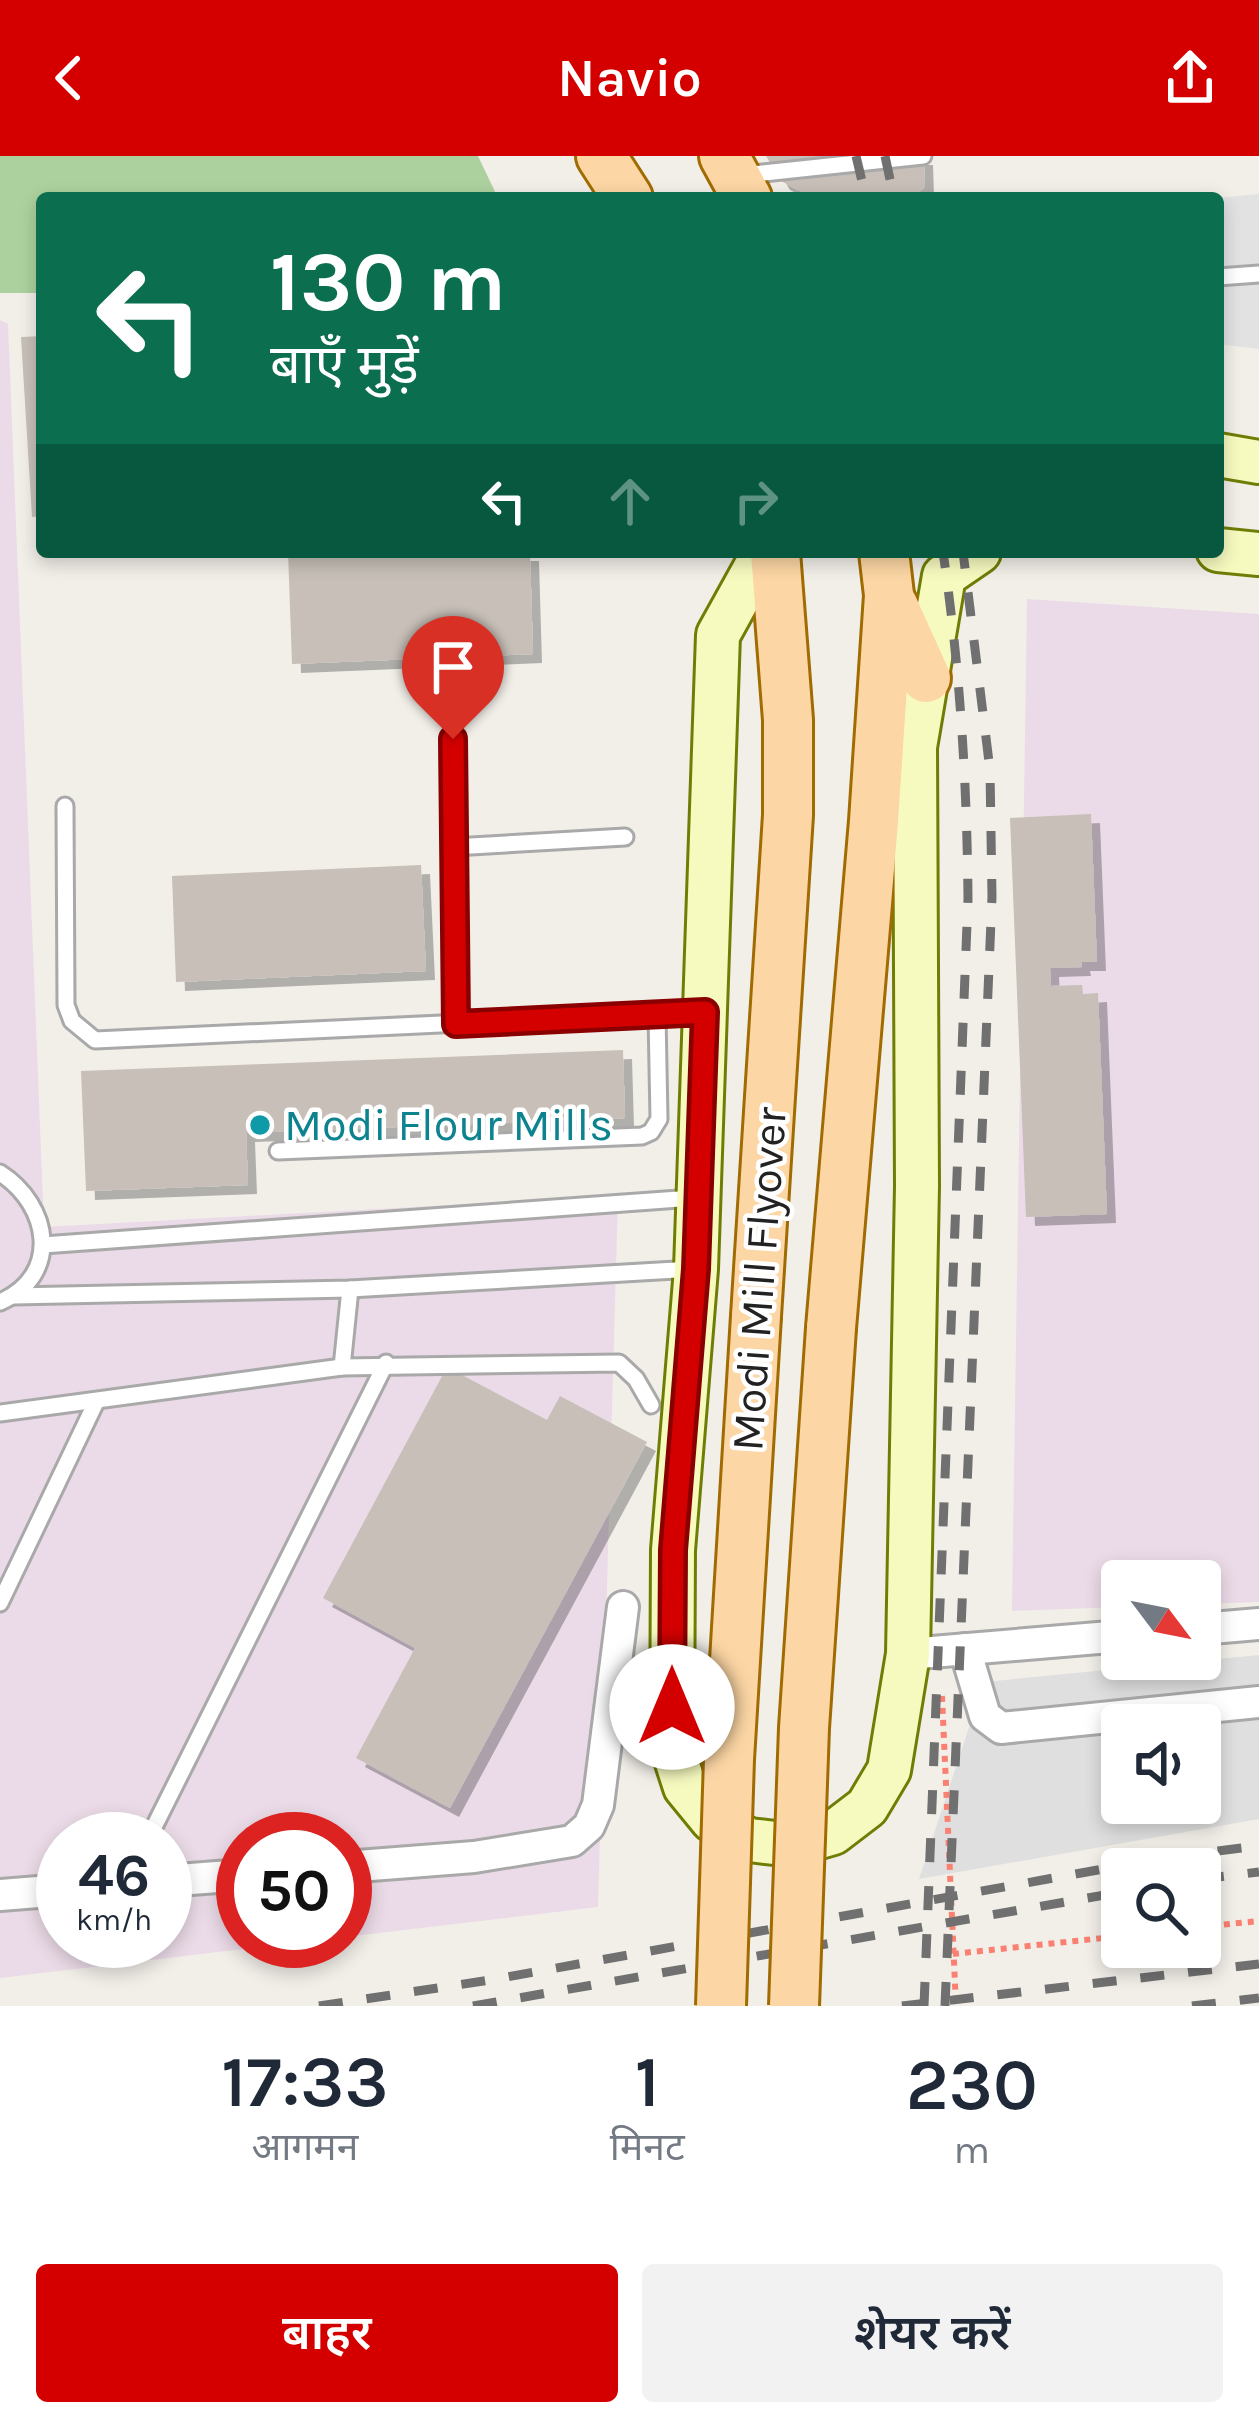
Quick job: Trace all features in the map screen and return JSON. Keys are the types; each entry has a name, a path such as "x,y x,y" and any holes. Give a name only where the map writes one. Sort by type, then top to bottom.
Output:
{"main road":[{"path":"601,156 624,192"},
{"path":"1224,456 1259,461"},
{"path":"1224,551 1259,554"},
{"path":"761,558 718,635 696,1269 673,1550 672,1747 685,1787 712,1820 749,1840 792,1845 833,1833 867,1807 889,1770 938,1651 917,1186 915,747 944,576 970,558"},
{"name":"Modi Mill Flyover","path":"721,2006 728,1759 788,814 788,720 775,558"},
{"path":"887,573 926,678"},
{"name":"Modi Mill Flyover","path":"794,2006 804,1728 831,1328 874,821 887,573"}],"street":[{"path":"372,1865 474,1857 572,1841 589,1826 598,1805 623,1607"},
{"path":"1221,1627 1259,1624"},
{"path":"938,1651 1101,1638"},
{"path":"938,1651 985,1716 1001,1728 1259,1702"},
{"path":"0,1895 36,1892"}],"lane":[{"path":"735,177 922,156"},
{"path":"1224,277 1259,274"},
{"path":"453,739 456,1024"},
{"path":"65,806 66,1005 72,1021 95,1040 705,1012"},
{"path":"454,847 625,837"},
{"path":"278,1151 642,1136 651,1132 658,1119 657,1015"},
{"path":"0,1174 34,1204 43,1245 34,1270 7,1299"},
{"path":"43,1245 699,1197"},
{"path":"7,1299 350,1289 696,1269"},
{"path":"342,1367 350,1289"},
{"path":"0,1413 386,1364 619,1363 637,1379 651,1405"},
{"path":"162,1812 386,1364"},
{"path":"0,1604 96,1402"}],"path":[{"path":"938,1651 956,2006"},
{"path":"1221,1925 1259,1921"},
{"path":"953,1954 1101,1938"}],"shaded area":[{"path":"1259,194 1259,349 1224,345 1224,197"},
{"path":"0,320 8,324 44,1227 618,1196 598,1907 372,1934 372,1812 216,1812 216,1952 192,1955 192,1812 36,1812 36,1968 84,1968 0,1978"},
{"path":"1027,599 1259,614 1259,1602 1221,1603 1221,1560 1101,1560 1101,1608 1012,1611"},
{"path":"1259,1655 1259,1819 919,1879 984,1682 1101,1671 1101,1680 1221,1680 1221,1659"}],"green space":[{"path":"0,156 478,156 495,192 36,192 36,293 0,293"}],"building":[{"path":"766,156 924,156 925,187 919,192 802,192 781,181"},
{"path":"36,336 36,517 32,517 21,337"},
{"path":"288,558 530,558 533,654 292,664"},
{"path":"1091,814 1097,962 1050,968 1051,986 1082,985 1083,994 1098,993 1107,1214 1026,1217 1010,818"},
{"path":"421,865 426,971 176,982 172,876"},
{"name":"Modi Flour Mills","path":"623,1050 625,1118 246,1133 248,1185 86,1191 81,1071"},
{"path":"447,1367 547,1420 560,1396 647,1442 450,1808 356,1758 415,1648 323,1598"}],"railway":[{"path":"856,156 865,192"},
{"path":"885,156 893,192"},
{"path":"924,2006 968,899 962,725 944,558"},
{"path":"945,2006 992,897 990,770 964,558"},
{"path":"319,2006 490,1980 1175,1856 1259,1846"},
{"path":"1221,1877 1259,1872"},
{"path":"473,2006 1101,1896"},
{"path":"902,2006 1259,1964"},
{"path":"1192,2006 1259,1998"}],"place":[{"name":"Modi Flour Mills","path":"260,1125"}],"route":[{"path":"453,739 456,1024 705,1012 696,1269 673,1550 672,1707"}]}
